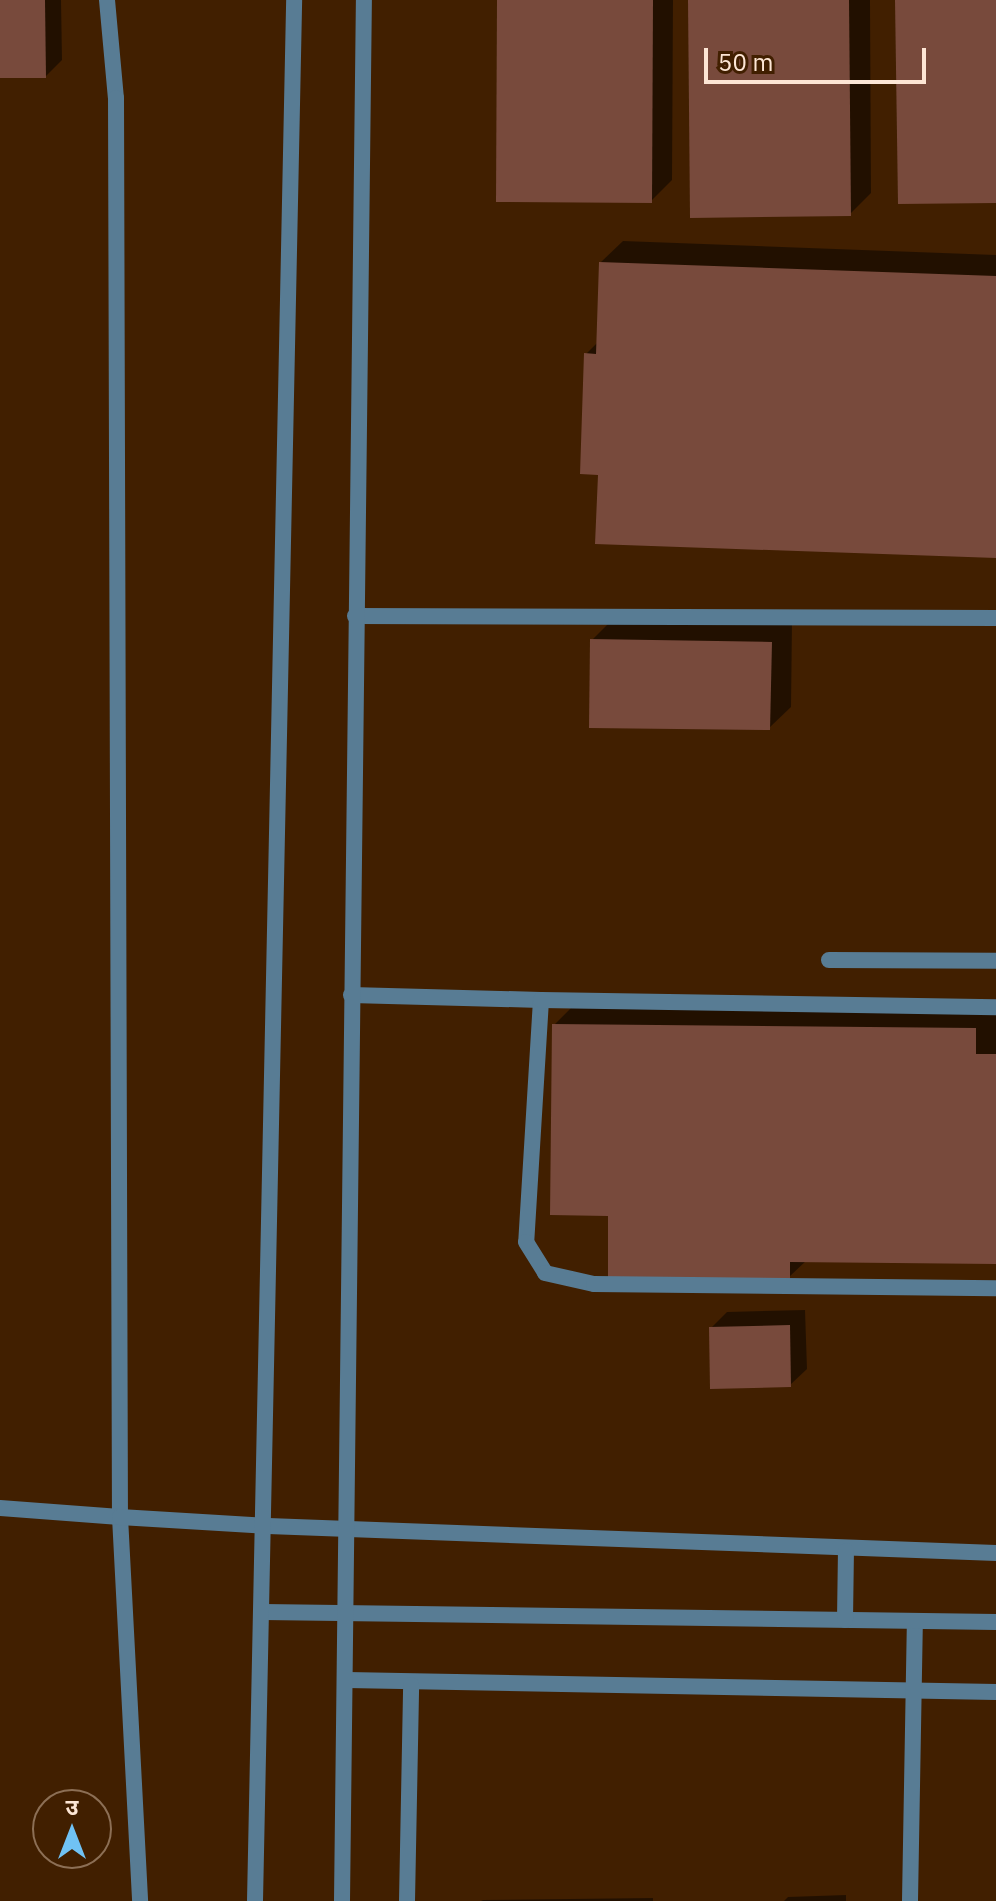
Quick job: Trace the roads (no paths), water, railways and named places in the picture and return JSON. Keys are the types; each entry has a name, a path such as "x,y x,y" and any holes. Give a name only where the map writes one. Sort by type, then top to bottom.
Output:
{"street":[{"path":"107,0 116,98 120,1517 140,1901"},
{"path":"255,1901 268,1526 294,0"},
{"path":"342,1901 347,1680 351,995 364,0"},
{"path":"355,616 996,618"},
{"path":"829,960 996,961"},
{"path":"351,995 996,1007"},
{"path":"541,1000 526,1242 545,1273 594,1284 996,1288"},
{"path":"0,1508 268,1526 846,1551 996,1553"},
{"path":"845,1620 846,1551"},
{"path":"263,1612 996,1622"},
{"path":"910,1901 915,1621"},
{"path":"347,1680 411,1685 996,1692"},
{"path":"407,1901 411,1685"}]}
